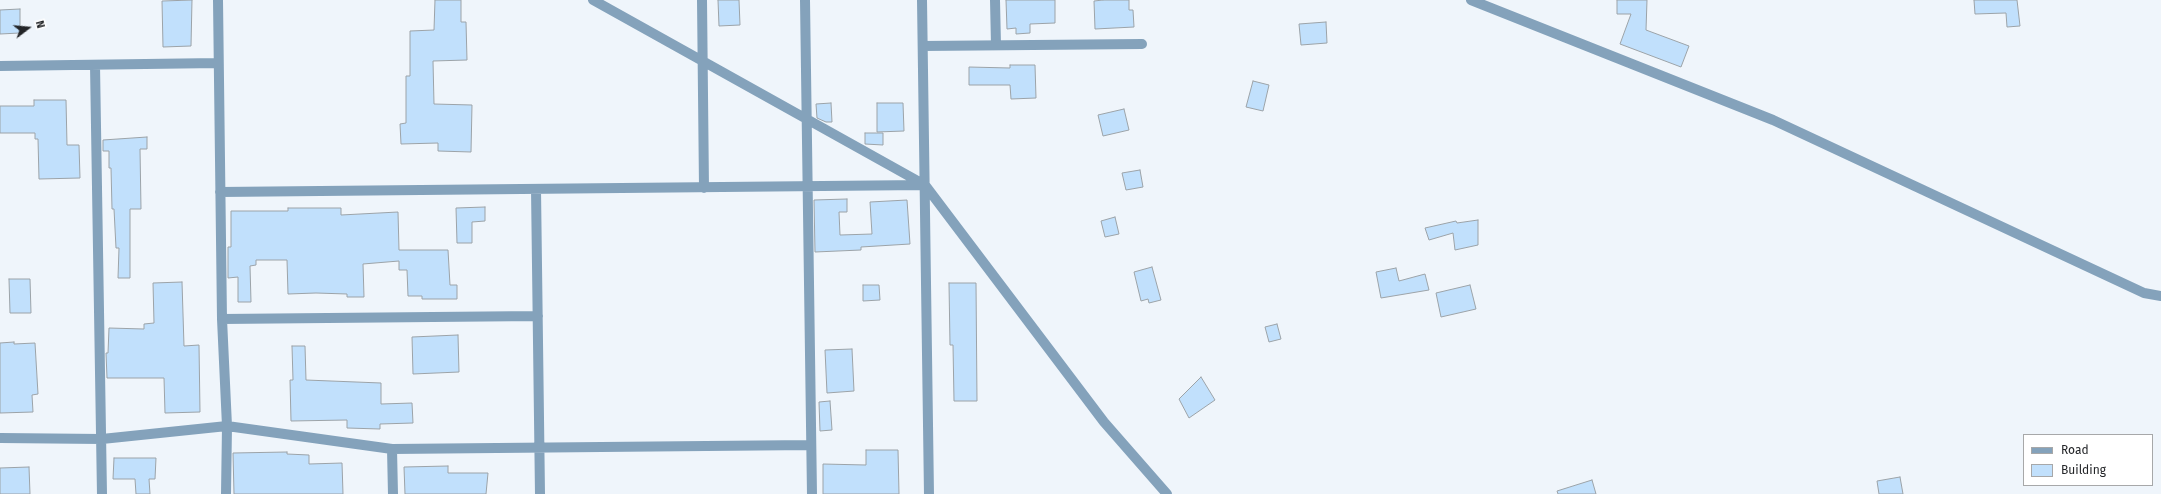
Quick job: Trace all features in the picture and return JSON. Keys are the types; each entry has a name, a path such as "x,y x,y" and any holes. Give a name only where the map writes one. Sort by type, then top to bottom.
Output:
{"street":[{"path":"218,0 222,319 227,426 226,494"},
{"path":"593,0 703,60 924,185 1104,422 1168,494"},
{"path":"702,0 704,188"},
{"path":"805,0 812,494"},
{"path":"922,0 928,494"},
{"path":"995,0 996,45"},
{"path":"1471,0 1773,120 2144,293 2161,296"},
{"path":"923,46 1142,44"},
{"path":"0,66 218,63"},
{"path":"95,65 102,494"},
{"path":"220,192 924,185"},
{"path":"536,189 540,494"},
{"path":"222,319 538,316"},
{"path":"0,438 102,439 227,426 392,449 811,445"},
{"path":"392,449 393,494"}],"building":[{"path":"192,0 191,46 163,47 162,1"},
{"path":"435,0 461,0 461,22 466,22 467,60 433,61 434,104 472,105 471,152 438,151 438,143 401,144 400,124 406,123 406,76 410,76 410,31 434,30"},
{"path":"718,0 739,0 740,25 719,26"},
{"path":"1006,0 1055,0 1055,23 1030,24 1030,33 1016,34 1016,28 1007,29"},
{"path":"1129,0 1129,10 1133,10 1134,27 1095,29 1094,1"},
{"path":"1617,0 1647,0 1646,30 1689,46 1681,67 1620,44 1631,14 1617,14"},
{"path":"1974,0 2017,0 2020,26 2007,27 2006,13 1975,14"},
{"path":"20,9 20,33 0,34 0,10"},
{"path":"1326,22 1327,43 1301,45 1299,24"},
{"path":"1010,65 1035,65 1036,98 1011,99 1010,85 969,85 969,67 1010,68"},
{"path":"1253,81 1269,85 1263,111 1246,107"},
{"path":"34,100 66,100 67,145 79,145 80,178 39,179 38,139 35,139 35,133 0,133 0,106 34,106"},
{"path":"831,103 832,122 826,122 817,118 816,104"},
{"path":"877,103 903,103 904,131 877,132"},
{"path":"1124,109 1129,130 1103,136 1098,115"},
{"path":"865,133 883,133 883,145 865,144"},
{"path":"147,137 147,149 140,149 141,209 130,209 130,278 118,278 119,248 116,248 114,209 112,209 111,168 109,168 109,151 103,151 103,140"},
{"path":"1140,170 1143,187 1126,190 1122,173"},
{"path":"847,199 847,212 839,212 840,235 872,234 870,202 907,200 910,244 861,247 861,250 815,252 814,200"},
{"path":"485,207 485,221 472,222 472,243 457,243 456,208"},
{"path":"288,208 341,208 341,215 398,212 399,250 448,250 450,285 457,285 457,299 422,299 422,296 408,296 407,270 399,270 399,261 363,264 364,297 347,297 347,294 288,294 287,260 256,260 256,265 250,266 251,302 238,302 238,277 228,278 228,247 231,247 231,211 288,211"},
{"path":"1115,217 1119,234 1105,237 1101,221"},
{"path":"1478,220 1478,245 1455,250 1453,233 1429,240 1425,228 1456,221 1457,223"},
{"path":"1152,267 1161,300 1149,303 1148,299 1141,301 1134,272"},
{"path":"1396,268 1399,281 1425,274 1429,290 1381,298 1376,272"},
{"path":"9,279 30,279 31,313 10,313"},
{"path":"182,282 184,346 199,345 200,412 165,413 164,378 107,378 106,353 108,353 109,328 144,329 144,324 154,323 153,283"},
{"path":"949,283 976,283 977,401 954,401 953,345 950,345"},
{"path":"863,285 879,285 880,300 863,301"},
{"path":"1470,285 1476,309 1441,317 1436,293"},
{"path":"1277,324 1281,339 1269,342 1265,327"},
{"path":"458,335 459,372 413,374 412,337"},
{"path":"14,342 14,344 35,343 38,394 32,395 33,412 0,413 0,343"},
{"path":"292,346 305,346 306,380 381,383 381,404 412,403 413,423 380,424 380,429 347,428 347,420 291,421 290,380 293,380"},
{"path":"852,349 854,391 827,393 825,350"},
{"path":"1201,377 1215,400 1189,418 1179,399"},
{"path":"830,401 832,430 820,431 819,402"},
{"path":"866,450 898,450 899,494 823,494 823,464 866,465"},
{"path":"287,452 287,454 309,455 309,464 342,463 343,494 234,494 233,453"},
{"path":"114,458 156,458 155,479 149,479 150,494 136,494 135,479 113,479"},
{"path":"448,466 448,473 488,473 486,494 405,494 404,467"},
{"path":"29,467 30,494 0,494 0,468"},
{"path":"1900,477 1903,494 1879,494 1877,481"},
{"path":"1592,480 1596,494 1558,494 1557,491"}]}
